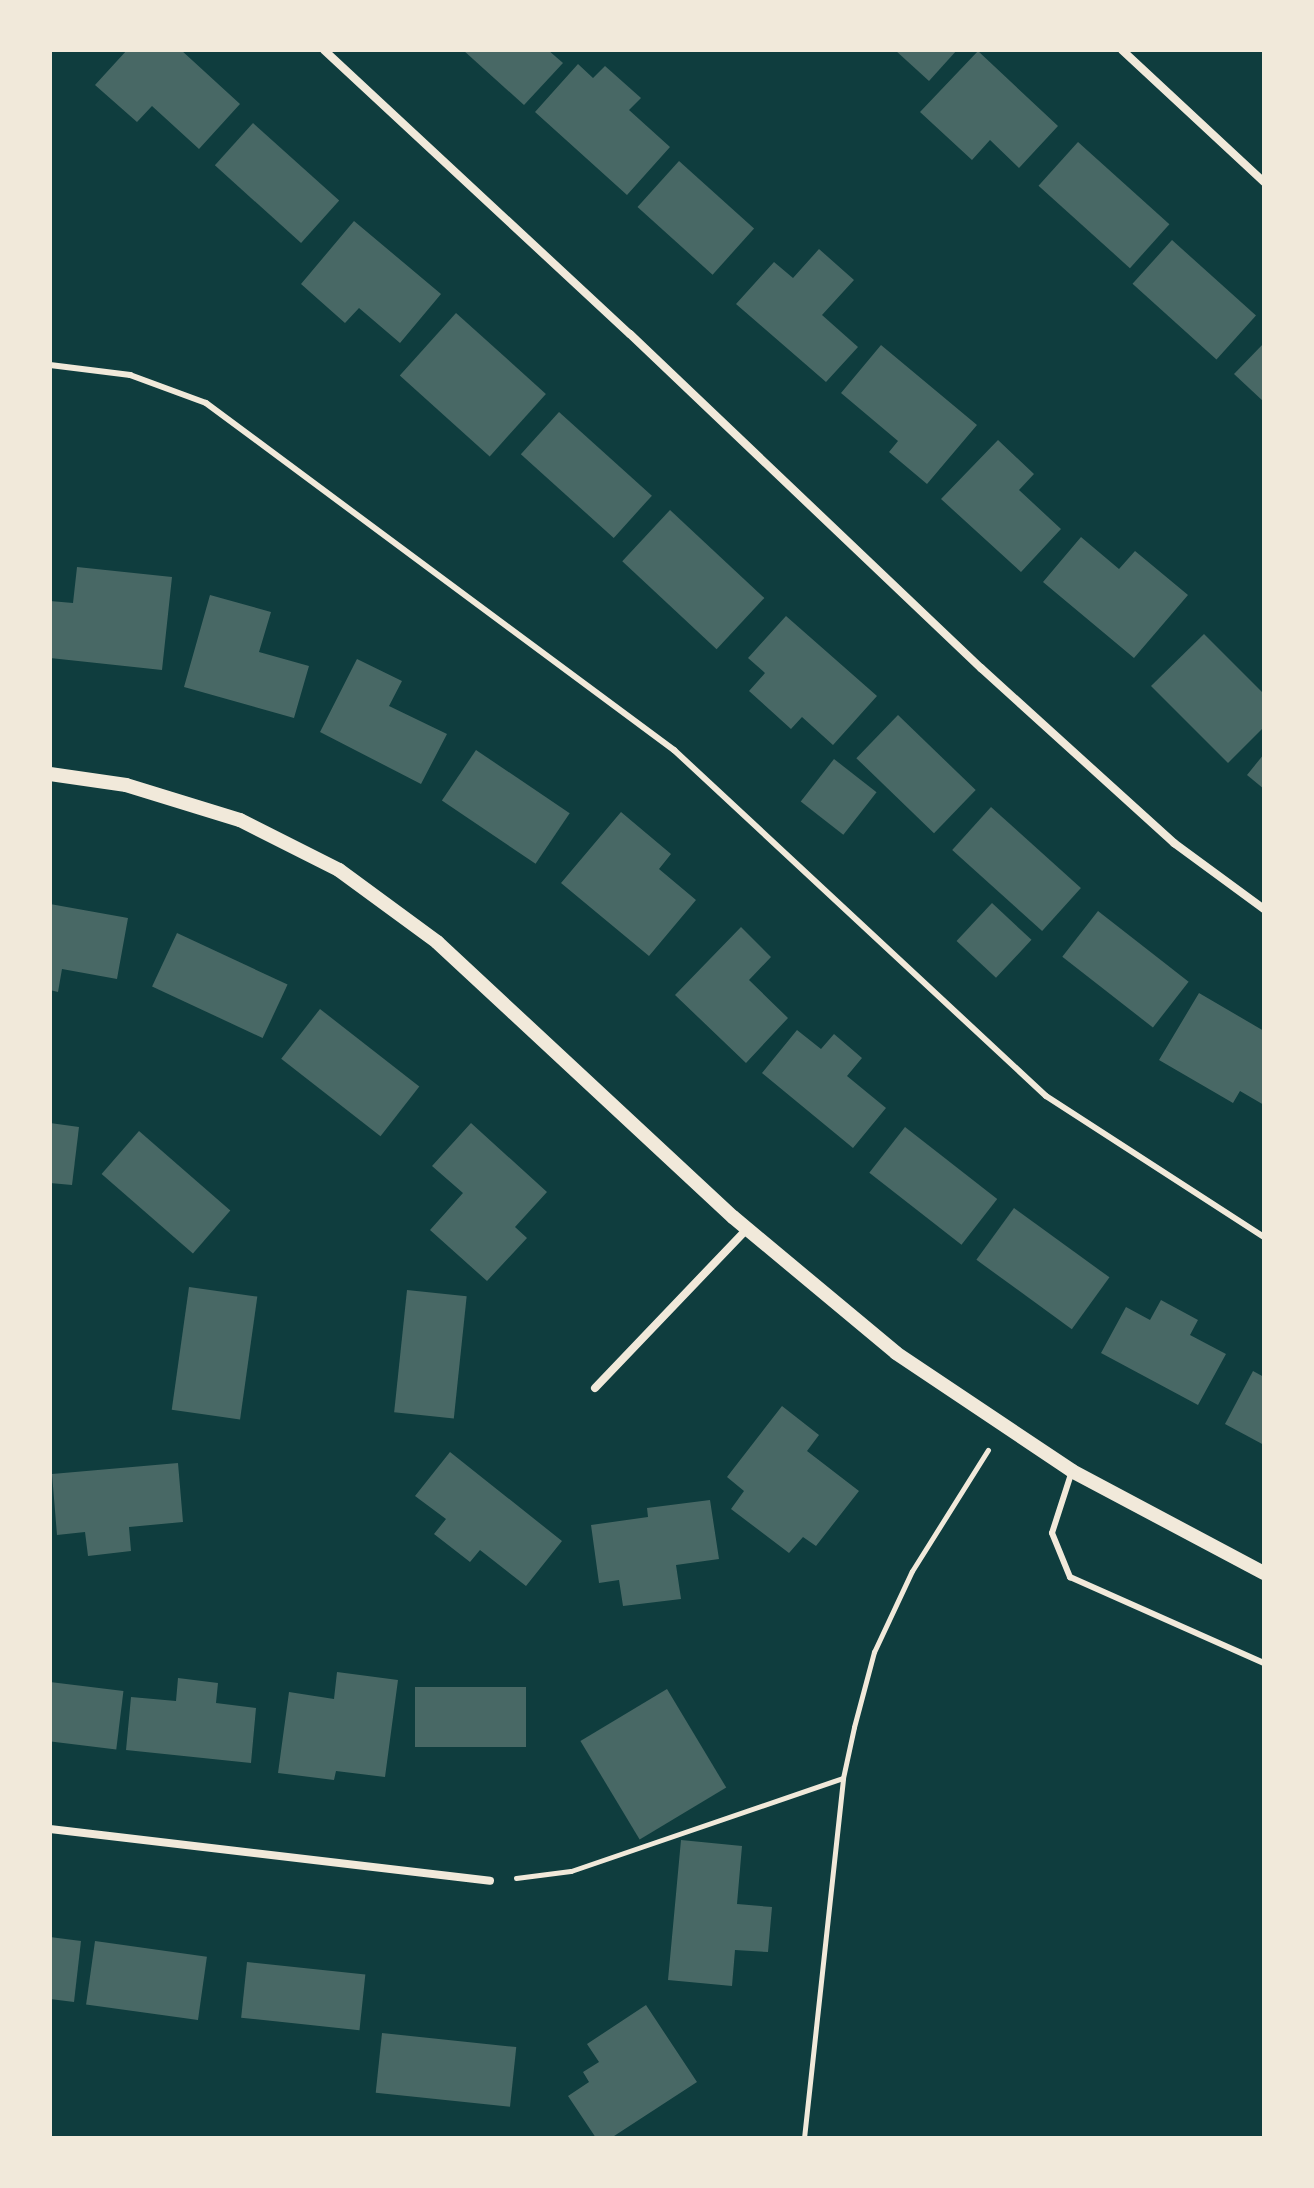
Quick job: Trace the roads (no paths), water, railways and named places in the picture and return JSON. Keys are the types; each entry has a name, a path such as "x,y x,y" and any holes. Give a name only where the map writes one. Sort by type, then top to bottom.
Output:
{"street":[{"path":"324,50 630,334 981,668 1174,843 1264,909"},
{"path":"1122,50 1264,182"},
{"path":"50,774 126,785 240,820 339,870 437,942 747,1229 896,1353 1072,1471 1264,1573"},
{"path":"595,1388 747,1229"},
{"path":"50,1829 490,1881"}],"lane":[{"path":"50,365 130,375 206,403 674,750 1046,1096 1264,1237"},
{"path":"1072,1471 1052,1533 1070,1577 1264,1663"}]}
